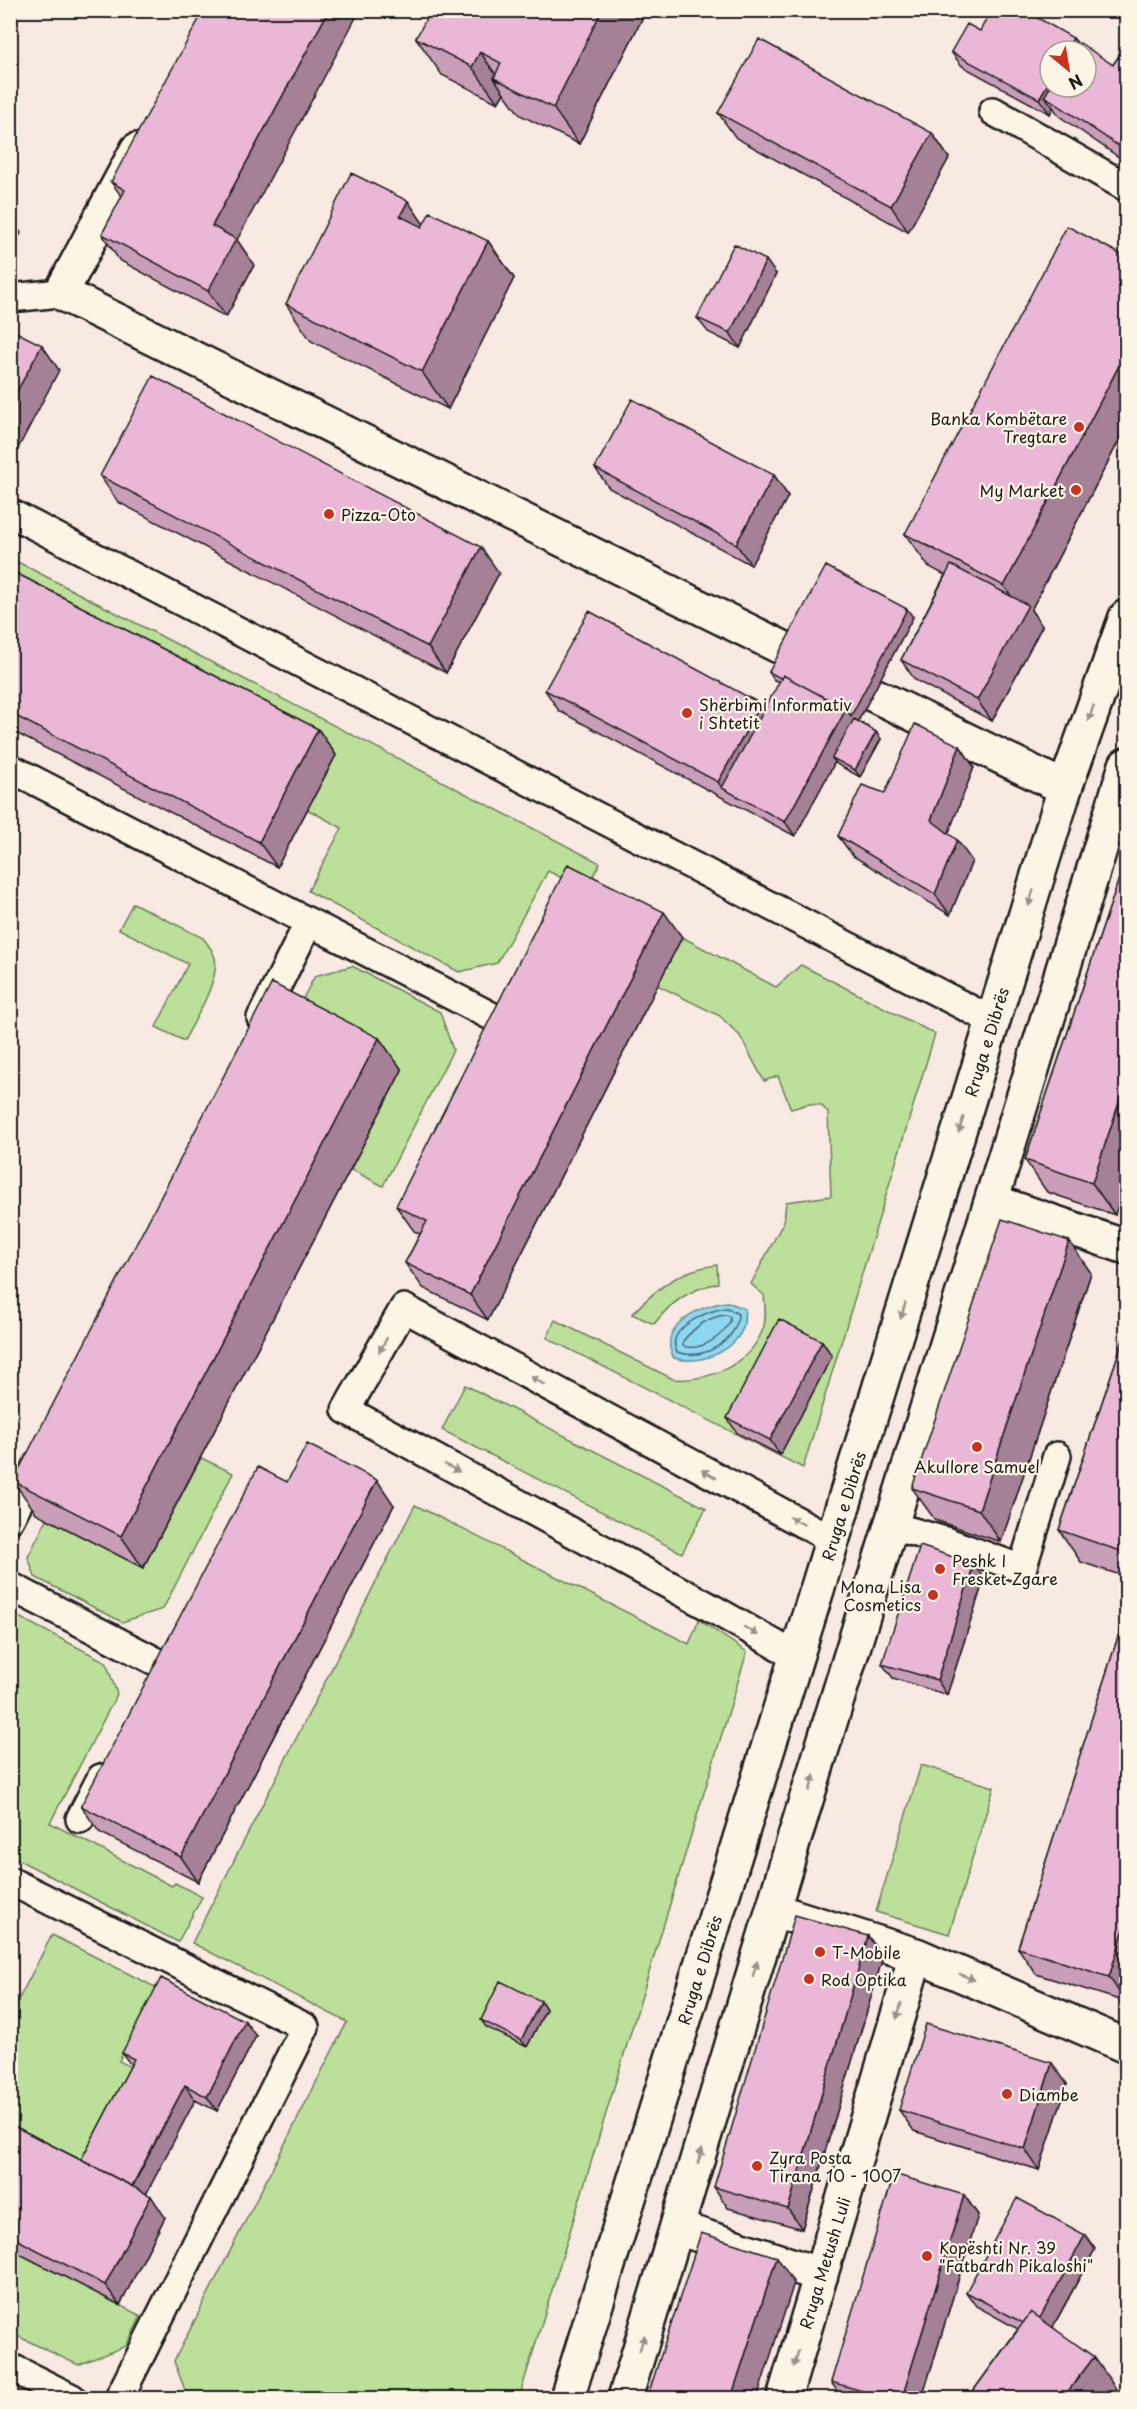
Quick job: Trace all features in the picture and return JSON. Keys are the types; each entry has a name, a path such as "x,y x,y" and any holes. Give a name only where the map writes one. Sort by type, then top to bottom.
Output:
{"main road":[{"path":"150,126 61,293 789,651"},
{"name":"Rruga e Dibrës","path":"567,2398 1065,788 1126,616"},
{"path":"872,694 1065,788"},
{"path":"625,2398 1126,765"},
{"path":"992,1201 1126,1247"},
{"path":"773,1910 916,1955 1126,2046"},
{"name":"Rruga Metush Luli","path":"784,2398 916,1955"},
{"path":"678,2228 821,2275"}],"lane":[{"path":"993,111 1126,187"},
{"path":"10,298 61,293"},
{"path":"10,513 993,1021"},
{"path":"10,768 494,1018"},
{"path":"250,1040 309,922"},
{"path":"796,1656 346,1410 404,1308 832,1540"},
{"path":"10,1519 48,1444"},
{"path":"892,1526 945,1541 1022,1569 1057,1456"},
{"path":"10,1586 161,1664"},
{"path":"80,1818 112,1757"},
{"path":"10,1881 305,2027 119,2398"},
{"path":"10,2367 72,2398"}],"green space":[{"path":"10,558 600,863 586,890 548,871 497,963 459,972 308,891 342,828 307,809 11,587"},
{"path":"133,903 203,938 214,955 216,967 210,989 184,1041 156,1027 188,964 119,929"},
{"path":"682,937 776,987 801,965 935,1034 803,1468 547,1338 555,1320 673,1379 700,1378 726,1369 748,1352 757,1342 763,1329 764,1295 751,1284 784,1221 786,1202 831,1196 828,1113 821,1105 808,1104 791,1109 778,1076 764,1081 740,1036 720,1016 657,985"},
{"path":"352,966 440,1012 453,1050 383,1186 350,1169 294,1015 315,976"},
{"path":"717,1265 718,1283 698,1289 682,1298 654,1324 632,1314 660,1288 680,1275"},
{"path":"465,1385 706,1508 682,1553 442,1430"},
{"path":"201,1458 233,1473 163,1609 122,1622 35,1577 28,1557 47,1519 143,1568"},
{"path":"415,1505 689,1644 699,1620 747,1652 519,2398 188,2398 174,2361 347,2022 192,1943"},
{"path":"11,1614 106,1662 117,1694 50,1823 172,1886 175,1883 202,1897 178,1942 11,1856"},
{"path":"921,1765 994,1787 949,1934 876,1912"},
{"path":"52,1935 157,1988 119,2061 144,2074 90,2178 11,2137 10,2016"},
{"path":"10,2249 141,2316 126,2346 78,2365 11,2333"}],"water":[{"path":"728,1302 745,1309 743,1328 731,1345 723,1351 703,1358 683,1360 674,1358 670,1346 671,1336 676,1327 694,1312"}],"building":[{"path":"204,10 329,10 212,226 236,239 208,291 102,234 125,190 111,182"},
{"path":"431,10 602,10 553,108 494,78 501,63 480,52 472,67 416,38"},
{"path":"991,10 1024,10 1073,38 1038,39 1038,98 951,52 967,24 980,31"},
{"path":"759,39 932,133 891,206 718,113"},
{"path":"1126,45 1126,151 1049,99 1098,99 1098,55 1113,65"},
{"path":"351,173 408,201 400,216 422,227 430,212 488,241 422,372 286,304"},
{"path":"10,223 16,226 10,236"},
{"path":"1067,226 1126,257 1126,352 1004,586 905,534"},
{"path":"734,244 766,260 730,333 697,318"},
{"path":"10,329 42,345 10,404"},
{"path":"153,376 481,547 428,647 100,476"},
{"path":"632,399 774,475 736,544 595,468"},
{"path":"951,565 1028,605 977,700 901,660"},
{"path":"826,566 907,609 851,716 846,709 783,675 782,679 769,672"},
{"path":"10,570 318,729 259,842 10,713"},
{"path":"589,611 761,704 718,782 545,690"},
{"path":"783,675 846,709 785,822 722,788"},
{"path":"854,719 876,732 855,770 832,758"},
{"path":"915,724 960,746 931,820 957,840 935,894 838,836 862,785 885,793"},
{"path":"1126,858 1126,1082 1092,1183 1025,1160"},
{"path":"568,864 664,912 470,1295 405,1263 427,1221 396,1206"},
{"path":"272,983 379,1038 121,1536 13,1481"},
{"path":"1002,1219 1069,1241 979,1510 912,1488"},
{"path":"779,1319 822,1341 770,1440 727,1418"},
{"path":"1126,1331 1126,1553 1059,1530"},
{"path":"307,1444 377,1480 181,1857 81,1806 258,1467 287,1482"},
{"path":"920,1546 974,1564 937,1680 882,1664"},
{"path":"1126,1612 1126,1922 1109,1977 1018,1948"},
{"path":"795,1915 868,1936 788,2209 714,2187"},
{"path":"161,1978 245,2021 207,2097 185,2085 132,2186 81,2160 134,2059 122,2053"},
{"path":"500,1981 541,2001 521,2040 481,2020"},
{"path":"926,2024 1052,2063 1025,2149 899,2110"},
{"path":"10,2124 151,2196 105,2285 10,2236"},
{"name":"Kopështi Nr. 39 \"Fatbardh Pikaloshi\"","path":"894,2174 964,2195 902,2398 887,2398 831,2382"},
{"path":"1017,2198 1085,2235 1040,2318 1031,2312 1023,2323 966,2292"},
{"path":"701,2233 777,2257 731,2398 647,2398"},
{"path":"1031,2312 1094,2357 1063,2398 968,2398"}],"place":[{"name":"Banka Kombëtare Tregtare","path":"1079,427"},
{"name":"My Market","path":"1076,490"},
{"name":"Pizza-Oto","path":"329,514"},
{"name":"Shërbimi Informativ i Shtetit","path":"687,713"},
{"name":"Akullore Samuel","path":"977,1447"},
{"name":"Peshk I Fresket Zgare","path":"940,1569"},
{"name":"Mona Lisa Cosmetics","path":"933,1595"},
{"name":"T-Mobile","path":"820,1952"},
{"name":"Rod Optika","path":"809,1979"},
{"name":"Diambe","path":"1007,2094"},
{"name":"Zyra Posta Tirana 10 - 1007","path":"757,2166"},
{"name":"Kopështi Nr. 39 \"Fatbardh Pikaloshi\"","path":"927,2256"}]}
